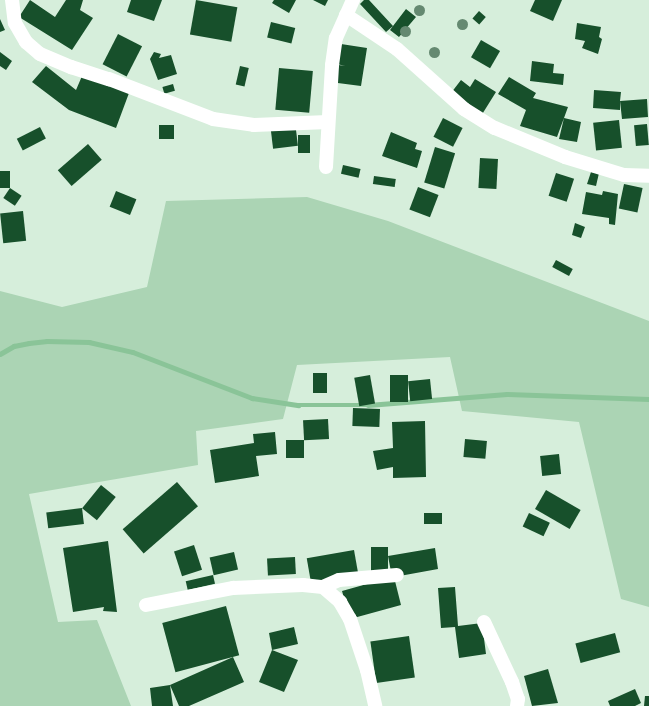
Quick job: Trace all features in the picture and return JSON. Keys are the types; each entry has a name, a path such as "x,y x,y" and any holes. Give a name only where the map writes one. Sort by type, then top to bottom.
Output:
{"street":[{"path":"12,0 15,23 26,42 40,54 71,67 109,79 213,119 254,126 328,122"},
{"path":"326,167 332,65 336,38 354,0"},
{"path":"346,15 398,49 464,109 495,128 565,157 624,175 649,176"},
{"path":"146,605 232,588 303,585 323,587 339,580 398,575"},
{"path":"323,587 340,602 350,619 367,670 375,706"},
{"path":"484,622 512,682 518,699 517,706"}],"green space":[{"path":"307,197 388,221 649,321 649,607 621,599 579,422 462,411 450,357 297,365 283,419 196,431 198,465 29,494 58,622 97,620 131,706 0,706 0,291 62,307 147,287 166,201"}],"building":[{"path":"30,0 55,17 66,0 83,0 80,10 93,18 72,50 19,17"},
{"path":"131,0 162,0 154,21 127,12"},
{"path":"196,0 237,7 231,42 190,34"},
{"path":"274,0 296,0 289,13 272,3"},
{"path":"313,0 328,0 325,6"},
{"path":"364,0 369,0 393,26 386,32 360,4"},
{"path":"535,0 562,0 553,21 530,11"},
{"path":"406,9 416,17 399,37 390,30"},
{"path":"479,11 486,17 479,24 472,19"},
{"path":"0,19 5,30 0,32"},
{"path":"271,22 295,28 291,44 267,38"},
{"path":"577,23 601,27 599,37 602,39 598,54 582,48 585,41 575,39"},
{"path":"118,34 142,46 127,77 103,64"},
{"path":"481,40 500,51 490,68 471,57"},
{"path":"341,44 367,48 361,86 330,82 332,64 345,66 337,64"},
{"path":"0,52 12,61 6,70 0,66"},
{"path":"154,52 161,54 159,58 171,55 177,74 158,80 150,59"},
{"path":"532,61 554,64 553,73 564,74 563,85 530,81"},
{"path":"46,66 76,90 82,76 129,93 116,128 69,110 32,82"},
{"path":"240,66 249,68 244,87 236,85"},
{"path":"279,68 313,71 309,113 275,110"},
{"path":"509,77 536,93 533,98 568,107 557,137 520,126 526,110 498,94"},
{"path":"475,79 496,92 481,116 451,93 461,80 470,87"},
{"path":"173,84 175,91 164,94 162,87"},
{"path":"594,90 621,92 620,110 593,108"},
{"path":"647,99 648,117 622,119 620,101"},
{"path":"443,118 463,128 453,147 433,137"},
{"path":"564,118 581,122 577,142 559,139"},
{"path":"619,120 622,148 596,151 593,123"},
{"path":"295,122 298,146 273,149 270,125"},
{"path":"647,124 649,145 636,146 634,125"},
{"path":"159,125 174,125 174,139 159,139"},
{"path":"40,127 46,139 23,150 17,139"},
{"path":"391,132 417,143 415,149 422,151 417,168 382,156"},
{"path":"298,135 310,135 310,153 298,153"},
{"path":"88,144 102,160 72,186 58,170"},
{"path":"435,147 455,153 444,189 424,182"},
{"path":"480,158 498,159 496,189 478,188"},
{"path":"343,165 361,169 359,178 341,174"},
{"path":"0,171 10,171 10,188 0,188"},
{"path":"591,172 599,173 596,186 587,184"},
{"path":"556,173 574,179 567,202 549,196"},
{"path":"374,176 396,179 395,187 373,184"},
{"path":"624,184 643,188 637,212 619,208"},
{"path":"418,187 439,195 430,217 409,209"},
{"path":"10,188 22,196 15,206 3,198"},
{"path":"116,191 136,199 130,215 110,207"},
{"path":"603,191 618,194 615,225 609,224 609,218 582,214 586,192 602,195"},
{"path":"23,211 26,241 3,243 0,213"},
{"path":"575,223 585,227 581,238 572,235"},
{"path":"556,260 573,269 569,276 552,267"},
{"path":"313,373 327,373 327,393 313,393"},
{"path":"370,375 375,404 359,406 354,378"},
{"path":"390,375 408,375 408,402 390,402"},
{"path":"430,379 432,399 410,401 408,381"},
{"path":"353,408 380,409 379,427 352,426"},
{"path":"328,419 329,439 304,440 303,420"},
{"path":"425,421 426,477 393,478 393,467 377,470 373,451 393,448 392,422"},
{"path":"275,432 277,454 256,456 259,476 215,483 210,450 254,443 253,434"},
{"path":"465,439 487,441 485,459 463,457"},
{"path":"286,440 304,440 304,458 286,458"},
{"path":"559,454 561,474 542,476 540,456"},
{"path":"177,482 198,506 144,553 123,529"},
{"path":"101,485 116,497 97,520 82,508"},
{"path":"546,490 581,510 570,529 535,509"},
{"path":"82,508 84,524 48,528 46,512"},
{"path":"424,513 442,513 442,524 424,524"},
{"path":"529,513 550,523 544,536 523,527"},
{"path":"108,541 117,612 103,611 104,607 73,612 63,548"},
{"path":"194,545 202,570 182,576 174,551"},
{"path":"371,547 388,547 388,575 371,575"},
{"path":"435,548 438,569 394,577 401,605 350,619 342,591 392,577 388,556"},
{"path":"354,550 359,577 311,585 307,558"},
{"path":"234,552 238,570 214,575 210,558"},
{"path":"295,557 296,574 268,575 267,558"},
{"path":"213,575 215,584 188,590 186,581"},
{"path":"455,587 458,626 482,623 486,654 459,658 455,627 441,628 438,588"},
{"path":"226,606 239,655 175,672 162,623"},
{"path":"294,627 298,644 272,650 269,633"},
{"path":"615,633 620,652 581,663 575,644"},
{"path":"409,636 415,678 376,683 370,641"},
{"path":"272,650 298,660 284,692 259,682"},
{"path":"233,657 244,682 189,706 179,706 170,685"},
{"path":"548,669 558,703 532,706 524,676"},
{"path":"170,685 173,706 152,706 150,688"},
{"path":"635,689 641,703 635,706 610,706 608,701"},
{"path":"645,696 649,696 649,706 644,706"}],"waterway":[{"path":"0,354 14,346 29,343 47,341 89,342 133,352 252,398 298,405 368,405 507,394 649,399"}]}
